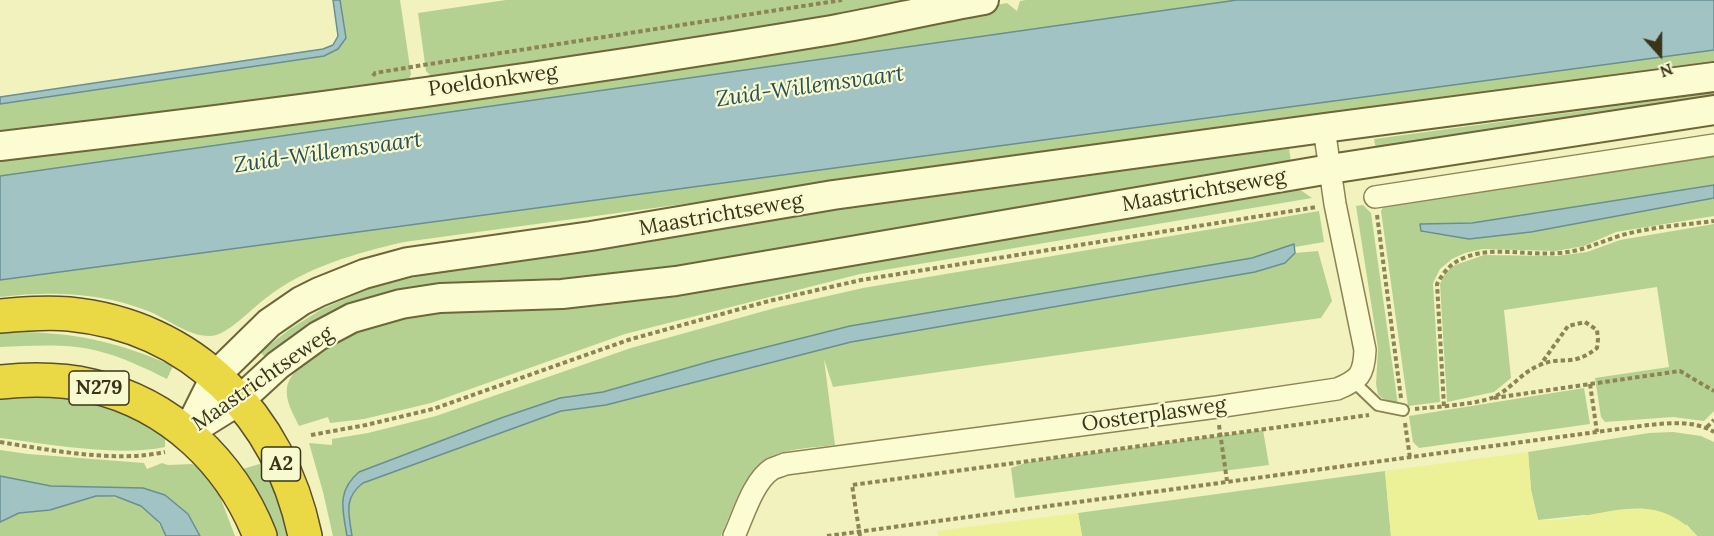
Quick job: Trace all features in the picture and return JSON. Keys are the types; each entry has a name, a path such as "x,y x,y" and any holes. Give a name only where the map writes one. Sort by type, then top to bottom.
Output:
{"highway":[{"path":"0,316 33,313 69,314 104,320 157,339 180,351 216,375 240,400"},
{"name":"N279","path":"0,382 49,380 93,386 141,403 166,417 176,443"},
{"name":"A2","path":"240,400 281,462 291,486 304,536"},
{"name":"A2","path":"176,443 218,462 242,498 260,536"}],"main road":[{"name":"Poeldonkweg","path":"0,146 172,126 725,47 835,29 984,0"},
{"name":"Maastrichtseweg","path":"176,443 216,375 256,334 301,301 353,278 408,262 591,236 833,195 1714,77"},
{"name":"Maastrichtseweg","path":"176,443 240,400 278,364 318,336 352,318 401,304 440,298 562,294 686,280 1330,169 1714,110"}],"street":[{"path":"1324,128 1335,204 1365,350 1364,368 1354,382"},
{"path":"1375,197 1714,145"},
{"name":"Oosterplasweg","path":"734,536 760,482 771,470 785,464 1217,407 1337,388 1354,382"}],"lane":[{"path":"1354,382 1378,405 1403,410"}],"path":[{"path":"358,100 375,73 842,0"},
{"path":"1375,197 1410,458"},
{"path":"311,435 433,409 628,340 769,301 849,283 1335,204"},
{"path":"1444,406 1437,284 1444,271 1454,263 1467,256 1484,252 1557,254 1586,249 1620,236 1714,221"},
{"path":"1493,398 1522,375 1541,364 1568,327 1585,322 1597,330 1597,348 1587,356 1575,361 1541,364"},
{"path":"860,534 852,484 1444,406 1680,370 1714,391"},
{"path":"1590,384 1598,432"},
{"path":"1217,407 1227,481"},
{"path":"1707,428 1714,420"},
{"path":"827,536 860,534 1227,481 1673,423 1693,424 1714,432"},
{"path":"0,442 114,456 140,456 176,443"}],"shaded area":[{"path":"340,0 400,0 411,74 409,79 402,83 0,136 0,104 324,56 346,38"},
{"path":"506,0 922,0 832,18 438,76 431,76 426,71 418,13"},
{"path":"1237,0 0,176 0,152 934,18 1007,3 1017,11 1020,1"},
{"path":"1714,50 1714,64 404,242 350,256 297,278 266,298 225,331 211,336 195,334 148,311 112,300 56,294 0,297 0,280"},
{"path":"1714,93 1714,103 1377,155 1374,139"},
{"path":"1289,149 1292,168 605,279 478,286 267,359 260,352 290,329 322,309 368,289 446,269 645,243 811,208 1135,165"},
{"path":"1714,151 1714,185 1472,223 1420,224 1422,232 1469,239 1531,232 1714,198 1714,216 1616,232 1584,246 1556,251 1483,249 1452,259 1440,269 1433,283 1440,402 1408,406 1381,211 1384,205"},
{"path":"1294,189 1312,198 860,274 625,334 431,403 364,419 330,423 328,417 299,426 287,397 287,387 293,374 332,345 364,330 432,312"},
{"path":"1363,205 1371,213 1398,405 1382,398 1378,394 1376,384 1378,348 1356,206"},
{"path":"1319,211 1324,242 1295,247 1294,244 1252,258 850,326 715,360 603,392 560,398 359,472 347,486 344,494 343,510 347,536 333,536 309,443 332,445 332,439 368,433 436,416 631,348 775,308 863,288"},
{"path":"1714,224 1714,411 1704,421 1673,417 1605,422 1601,417 1595,378 1669,367 1657,287 1504,310 1511,378 1494,392 1447,402 1440,284 1445,273 1455,265 1484,255 1556,256 1587,252 1620,240"},
{"path":"1318,251 1332,301 1321,318 833,387 824,359 835,445 790,451 766,459 745,483 721,536 352,536 350,501 352,495 363,483 561,411 606,405 852,341 1255,272 1284,263 1295,253"},
{"path":"28,332 66,335 102,342 173,366 167,379 107,353 86,348 0,347 0,333"},
{"path":"1584,388 1590,424 1419,448 1413,442 1409,416"},
{"path":"0,395 65,395 111,405 156,431 165,439 165,447 126,451 105,450 0,438"},
{"path":"1263,430 1269,465 1015,498 1011,468 1028,462"},
{"path":"1673,432 1701,436 1714,442 1714,536 1697,536 1687,525 1584,515 1538,520 1531,490 1528,452 1649,433"},
{"path":"0,450 144,463 147,469 162,463 192,464 198,467 219,494 235,536 200,536 188,514 77,487 51,486 0,476"},
{"path":"263,463 277,495 289,536 272,536 236,471"},
{"path":"1385,471 1391,536 1082,536 1078,513"},
{"path":"96,496 118,498 138,505 154,517 166,536 0,536 0,522 19,513 50,510"}],"sand":[{"path":"1528,452 1531,490 1538,520 1559,520 1641,509 1660,512 1679,520 1697,536 1391,536 1385,471"},
{"path":"1078,513 1082,536 938,536 937,531"}],"water":[{"path":"333,0 340,0 346,38 338,49 324,56 0,104 0,97 323,49 333,45 338,36"},
{"name":"Zuid-Willemsvaart","path":"1237,0 1714,0 1714,50 0,280 0,176"},
{"path":"1714,185 1714,198 1531,232 1469,239 1421,231 1420,224 1472,223"},
{"path":"1294,244 1295,253 1285,263 1255,272 851,342 606,405 561,411 363,483 352,495 350,501 352,536 347,536 343,510 344,494 352,479 359,472 560,398 603,392 715,360 850,326 1252,258"},
{"path":"0,476 51,486 143,488 165,495 188,514 200,536 166,536 160,523 141,506 115,496 96,496 50,510 19,513 0,522"}]}
